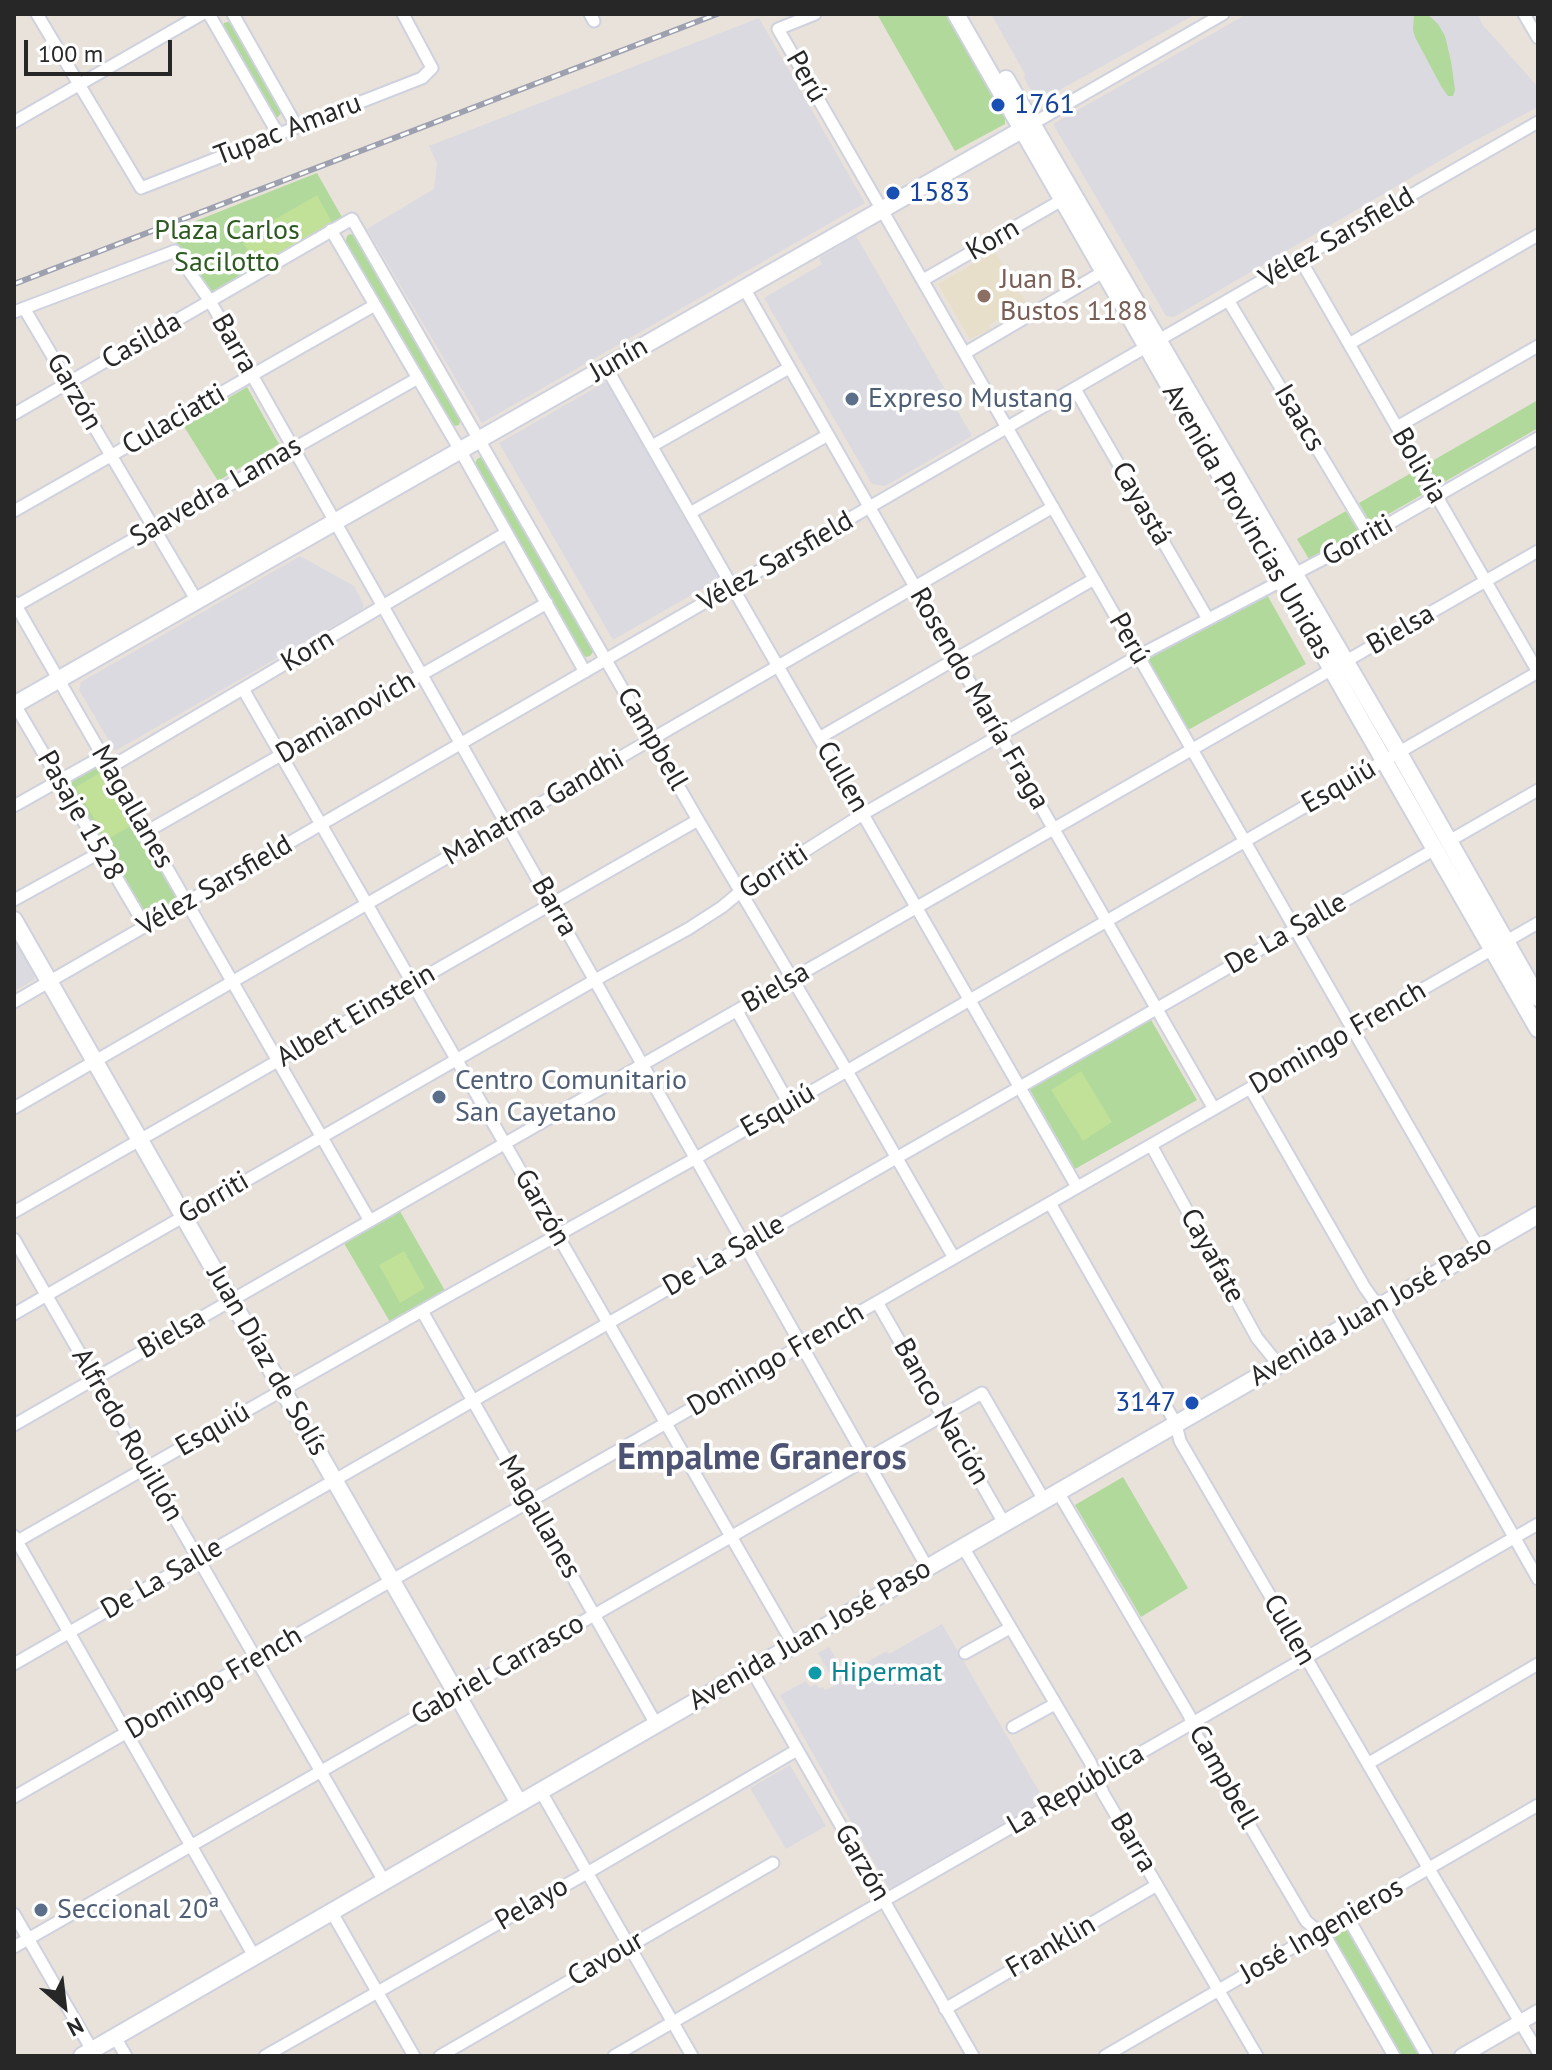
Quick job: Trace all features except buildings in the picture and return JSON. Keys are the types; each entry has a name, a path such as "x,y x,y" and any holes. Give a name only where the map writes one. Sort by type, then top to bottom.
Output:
{"main road":[{"name":"Avenida Provincias Unidas","path":"956,14 1027,127 1392,757 1499,945 1538,1029"},
{"name":"Avenida Provincias Unidas","path":"968,14 1062,200 1103,272 1152,344"},
{"name":"Junín","path":"14,705 1027,127"},
{"name":"Juan Díaz de Solís","path":"14,920 519,1803"},
{"name":"Avenida Provincias Unidas","path":"1499,945 1538,998"},
{"name":"Avenida Juan José Paso","path":"87,2053 1538,1215"}],"street":[{"path":"37,14 78,85"},
{"path":"14,122 202,14"},
{"path":"209,14 278,134"},
{"path":"233,14 297,127"},
{"name":"Tupac Amaru","path":"78,85 141,188 422,78 432,68 403,14"},
{"name":"Perú","path":"815,14 778,29 1479,1249"},
{"name":"Junín","path":"1027,127 1223,14"},
{"path":"1524,14 1537,34"},
{"name":"Vélez Sarsfield","path":"14,1002 1538,122"},
{"name":"Korn","path":"923,280 1062,200"},
{"name":"Casilda","path":"14,414 352,219"},
{"name":"Campbell","path":"352,219 954,1258"},
{"name":"Campbell","path":"331,230 585,672"},
{"path":"1349,344 1538,235"},
{"name":"Barra","path":"19,310 175,251 210,301 927,1567"},
{"name":"Bolivia","path":"1300,259 1538,672"},
{"path":"965,353 1103,272"},
{"name":"Rosendo María Fraga","path":"744,288 1214,1109"},
{"name":"Isaacs","path":"1228,300 1369,535"},
{"name":"Culaciatti","path":"14,511 375,305"},
{"name":"Garzón","path":"19,310 68,383 197,601"},
{"path":"1397,427 1538,346"},
{"name":"Cullen","path":"606,367 1077,1187"},
{"path":"652,446 789,368"},
{"name":"Saavedra Lamas","path":"15,605 418,378"},
{"name":"Cayastá","path":"1075,389 1208,619"},
{"path":"690,513 828,435"},
{"name":"Gorriti","path":"14,1314 688,929 863,814 1138,656 1369,535 1538,438"},
{"name":"Mahatma Gandhi","path":"14,1108 1053,507"},
{"name":"Korn","path":"109,768 506,533"},
{"name":"Bielsa","path":"14,1425 1538,551"},
{"path":"819,738 1094,579"},
{"name":"Damianovich","path":"146,832 547,603"},
{"name":"Magallanes","path":"15,605 370,1221"},
{"name":"Esquiú","path":"15,1540 696,1158 1538,672"},
{"name":"Garzón","path":"243,689 793,1644"},
{"name":"Pasaje 1528","path":"14,705 145,926"},
{"path":"14,806 103,756"},
{"name":"De La Salle","path":"14,1664 1538,790"},
{"name":"Albert Einstein","path":"14,1212 698,820"},
{"path":"14,900 101,852"},
{"name":"Domingo French","path":"14,1797 1538,923"},
{"path":"737,1011 789,1104"},
{"path":"1250,1088 1365,1288 1382,1305 1538,1579"},
{"name":"Cayafate","path":"1151,1145 1257,1338 1278,1364"},
{"name":"Cullen","path":"1050,1203 1176,1424 1180,1441 1538,2052"},
{"name":"Alfredo Rouillón","path":"14,1239 384,1881"},
{"name":"Banco Nación","path":"877,1302 1004,1523"},
{"name":"Magallanes","path":"422,1311 656,1724"},
{"name":"Campbell","path":"982,1393 1051,1496 1192,1723 1306,1921 1327,1939 1394,2056"},
{"name":"Gabriel Carrasco","path":"14,1947 982,1393"},
{"name":"La República","path":"614,2056 1538,1524"},
{"path":"15,1540 254,1956"},
{"name":"Barra","path":"963,1547 1090,1762 1103,1793 1257,2056"},
{"path":"965,1653 1010,1628"},
{"path":"1369,1763 1538,1664"},
{"name":"Garzón","path":"751,1669 973,2056"},
{"path":"1013,1727 1055,1704"},
{"name":"Pelayo","path":"265,2056 797,1750"},
{"path":"540,1790 692,2056"},
{"name":"José Ingenieros","path":"1111,2055 1538,1805"},
{"name":"Cavour","path":"440,2056 773,1863"},
{"name":"Franklin","path":"945,2009 1157,1885"},
{"path":"331,1911 414,2056"},
{"path":"14,1914 87,2053"},
{"path":"1347,1916 1427,2056"},
{"path":"1462,2056 1538,2012"},
{"path":"115,2037 126,2056"}],"shaded area":[{"path":"991,14 1196,14 1056,92 1058,97 1046,104 1035,97"},
{"path":"1247,14 1478,14 1482,24 1538,87 1538,107 1465,146 1174,317 1166,316 1053,124"},
{"path":"759,18 865,203 482,423 367,229 434,189 437,163 429,146"},
{"path":"856,236 972,436 885,486 872,484 764,298 822,264 819,258"},
{"name":"Juan B. Bustos 1188","path":"995,251 1026,303 989,325 991,329 970,339 938,284"},
{"path":"607,381 721,578 613,640 499,443"},
{"path":"300,556 354,586 363,609 115,751 79,690 81,682"},
{"path":"14,939 35,974 34,980 14,991"},
{"path":"942,1624 1044,1800 889,1889 780,1695 806,1681 810,1687 816,1684 825,1690 836,1685 818,1653 829,1647 845,1674"},
{"path":"790,1765 826,1826 786,1849 750,1788"}],"green space":[{"path":"877,14 949,14 1005,114 1005,124 955,151"},
{"path":"1414,14 1427,14 1445,36 1455,90 1453,96 1448,96 1441,86 1415,37"},
{"path":"227,22 233,23 282,112 278,117 274,117 223,29"},
{"name":"Plaza Carlos Sacilotto","path":"317,173 343,219 211,296 168,232"},
{"path":"317,195 333,224 258,268 241,239"},
{"path":"350,234 356,236 461,417 459,425 448,422 345,244"},
{"path":"247,387 279,444 218,481 183,425"},
{"path":"1538,400 1538,428 1439,485 1427,464"},
{"path":"481,457 485,458 595,649 590,656 586,657 578,651 474,467"},
{"path":"1413,472 1425,493 1371,524 1359,503"},
{"path":"1346,511 1358,531 1309,559 1297,539"},
{"path":"1266,593 1306,664 1188,730 1146,659"},
{"path":"98,766 105,769 177,895 175,902 154,914 141,909 72,791 75,777"},
{"path":"101,772 131,826 106,840 76,787"},
{"path":"1150,1018 1197,1100 1075,1169 1029,1088"},
{"path":"1081,1071 1112,1122 1083,1141 1051,1090"},
{"path":"397,1206 448,1296 393,1327 341,1238"},
{"path":"404,1251 425,1288 400,1303 379,1265"},
{"path":"1123,1477 1188,1588 1141,1617 1075,1505"},
{"path":"1341,1926 1351,1930 1423,2056 1398,2056 1332,1937 1335,1928"}],"railway":[{"path":"14,284 717,14"}],"place":[{"name":"1761","path":"998,105"},
{"name":"1583","path":"893,193"},
{"name":"Juan B. Bustos 1188","path":"984,296"},
{"name":"Expreso Mustang","path":"852,399"},
{"name":"Centro Comunitario San Cayetano","path":"439,1097"},
{"name":"3147","path":"1192,1403"},
{"name":"Hipermat","path":"815,1673"},
{"name":"Seccional 20ª","path":"41,1910"}],"district":[{"name":"Empalme Graneros","path":"762,1459"}]}
